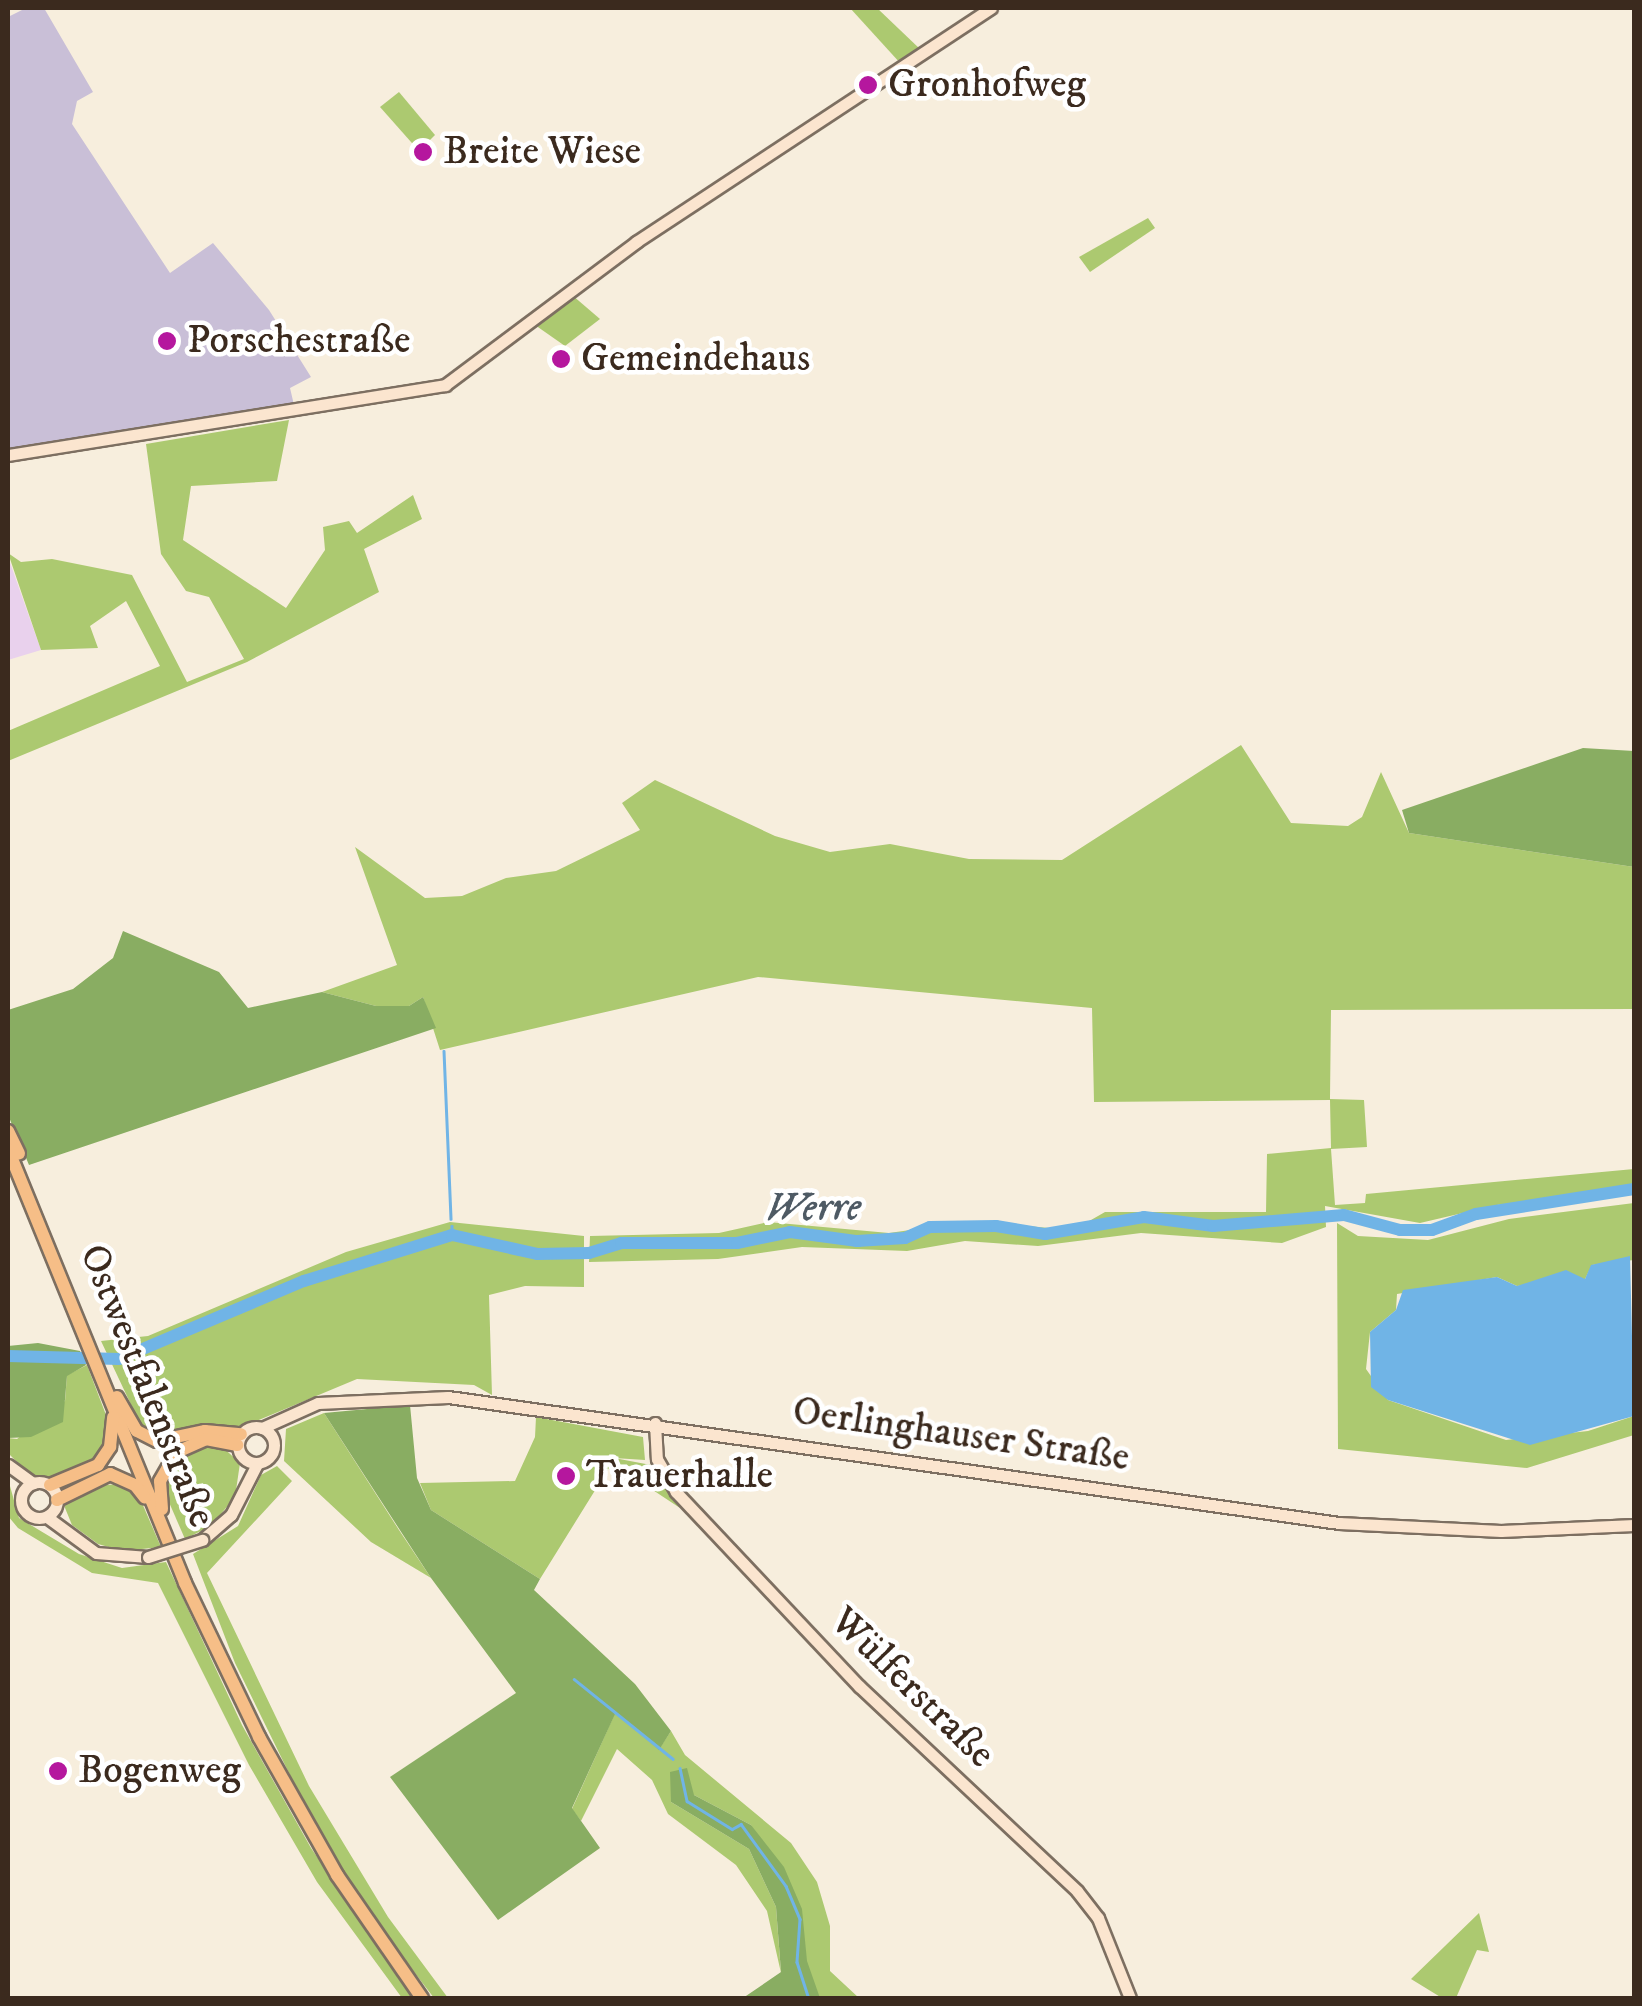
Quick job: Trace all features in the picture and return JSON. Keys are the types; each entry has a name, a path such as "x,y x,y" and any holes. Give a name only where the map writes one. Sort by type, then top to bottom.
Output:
{"main road":[{"path":"8,454 445,385 636,242 991,8"},
{"name":"Ostwestfalenstraße","path":"10,1141 225,1667 304,1821 422,1998"},
{"name":"Oerlinghauser Straße","path":"239,1440 318,1402 415,1395 655,1423 1339,1523 1501,1531 1634,1524"},
{"path":"50,1485 53,1509 64,1530 96,1553 148,1557 202,1540 232,1516 251,1462 239,1440 205,1431 157,1441 137,1431 113,1399"},
{"path":"11,1468 28,1486 50,1485 81,1476 102,1460 114,1426 113,1399"},
{"path":"251,1462 272,1454 273,1438 282,1418"},
{"name":"Wülferstraße","path":"655,1423 657,1459 676,1492 859,1686 1077,1891 1098,1918 1124,1996"},
{"path":"262,1428 273,1438"},
{"path":"159,1511 160,1480 177,1452 206,1440 239,1440"},
{"path":"28,1486 24,1510 53,1509 96,1477 120,1476 159,1511"}],"shaded area":[{"path":"26,8 44,8 93,92 77,101 72,124 170,273 213,243 269,310 311,377 290,388 294,405 8,451 8,17"},
{"path":"8,557 41,650 8,660"}],"green space":[{"path":"850,8 877,8 921,50 901,64"},
{"path":"399,92 435,135 419,151 380,107"},
{"path":"1148,218 1155,228 1090,272 1079,257"},
{"path":"572,295 600,319 565,346 535,325"},
{"path":"289,420 277,481 191,486 183,540 286,608 325,550 323,527 349,521 357,533 413,495 422,519 364,549 379,592 247,662 8,761 8,731 160,666 126,601 90,626 98,648 41,650 8,553 21,562 52,559 132,575 187,682 244,659 209,597 186,591 161,554 146,444"},
{"path":"1241,745 1291,823 1348,826 1362,817 1381,772 1409,833 1634,867 1634,1009 1331,1010 1330,1099 1364,1100 1367,1147 1331,1149 1335,1205 1365,1203 1366,1194 1634,1169 1634,1188 1497,1205 1420,1223 1325,1206 1326,1227 1282,1243 1141,1233 1038,1246 965,1241 907,1251 802,1247 718,1259 589,1262 590,1236 719,1233 768,1222 889,1233 974,1221 1049,1228 1084,1224 1105,1212 1266,1212 1267,1154 1331,1148 1330,1100 1094,1102 1092,1008 758,977 440,1050 423,997 409,1006 376,1006 322,992 397,965 355,847 425,898 462,896 506,878 556,871 640,830 622,803 655,780 775,836 830,852 890,844 969,859 1062,860"},
{"path":"1583,748 1634,751 1634,867 1409,833 1402,810"},
{"path":"123,931 219,972 248,1008 322,992 376,1006 409,1006 423,997 436,1028 29,1165 8,1115 8,1010 73,989 113,958"},
{"path":"1634,1203 1634,1260 1592,1265 1585,1279 1517,1286 1497,1277 1397,1294 1396,1310 1370,1332 1366,1369 1388,1400 1506,1440 1588,1431 1634,1416 1634,1435 1527,1468 1338,1449 1337,1223 1358,1236 1428,1240 1509,1219"},
{"path":"450,1222 584,1236 584,1287 525,1286 489,1295 492,1395 474,1385 357,1379 237,1429 160,1436 143,1430 101,1341 148,1336 346,1252"},
{"path":"38,1343 80,1351 86,1365 67,1376 63,1422 31,1437 8,1438 8,1346"},
{"path":"87,1365 106,1415 106,1440 88,1466 53,1481 30,1475 8,1453 8,1438 17,1439 65,1401 67,1375"},
{"path":"410,1405 417,1478 431,1510 540,1579 534,1590 635,1684 671,1731 659,1750 616,1712 572,1808 600,1848 498,1920 390,1777 516,1693 431,1578 324,1413"},
{"path":"324,1413 431,1578 371,1542 284,1461 286,1429"},
{"path":"536,1417 643,1437 645,1460 614,1458 651,1465 680,1508 612,1463 540,1579 431,1510 420,1483 515,1481 535,1437"},
{"path":"218,1443 240,1463 235,1497 211,1526 185,1539 168,1500 168,1476 189,1449"},
{"path":"277,1466 292,1481 207,1573 309,1786 388,1917 448,1998 434,1998 378,1925 312,1820 235,1663 193,1554 238,1526 261,1475"},
{"path":"8,1479 19,1518 79,1554 122,1568 166,1562 242,1725 311,1848 414,1998 402,1998 317,1882 249,1765 158,1583 92,1573 18,1528 8,1516"},
{"path":"119,1484 139,1496 161,1547 123,1551 98,1544 72,1525 63,1503 94,1486"},
{"path":"616,1711 659,1749 671,1731 685,1755 791,1843 817,1882 830,1926 830,1971 859,1998 820,1998 814,1992 751,1825 694,1795 671,1802 749,1849 776,1907 781,1973 767,1911 736,1865 668,1814 652,1780 617,1749 581,1821 572,1809"},
{"path":"687,1768 694,1795 751,1825 784,1867 802,1909 807,1961 820,1998 743,1998 781,1972 776,1907 749,1849 671,1802 670,1772"},
{"path":"1479,1913 1489,1952 1477,1950 1456,1998 1442,1998 1411,1979"}],"water":[{"path":"1630,1256 1634,1416 1530,1445 1388,1400 1371,1387 1370,1332 1396,1310 1403,1290 1497,1277 1517,1286 1566,1270 1585,1279 1591,1265"}],"waterway":[{"path":"444,1051 451,1219"},
{"name":"Werre","path":"8,1356 119,1359 304,1281 452,1235 537,1254 589,1253 621,1243 737,1243 790,1232 857,1241 905,1238 930,1227 996,1226 1045,1234 1144,1217 1213,1226 1344,1215 1400,1230 1432,1230 1476,1214 1634,1189"},
{"path":"452,1226 452,1235"},
{"path":"574,1679 673,1759"},
{"path":"680,1768 687,1801 732,1829 741,1824 786,1886 800,1919 797,1962 809,1998"}],"place":[{"name":"Gronhofweg","path":"868,85"},
{"name":"Breite Wiese","path":"423,152"},
{"name":"Porschestraße","path":"167,341"},
{"name":"Gemeindehaus","path":"561,359"},
{"name":"Trauerhalle","path":"566,1476"},
{"name":"Bogenweg","path":"58,1771"}]}
